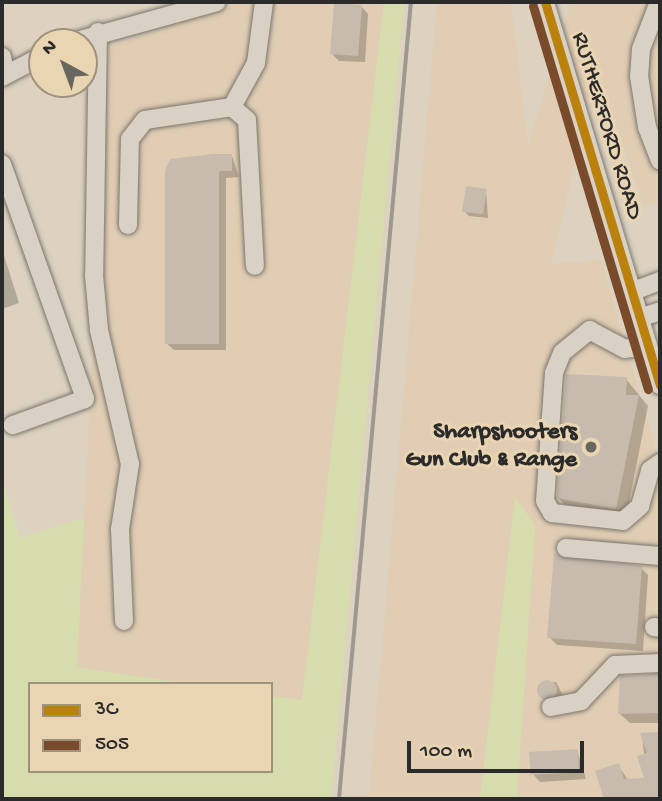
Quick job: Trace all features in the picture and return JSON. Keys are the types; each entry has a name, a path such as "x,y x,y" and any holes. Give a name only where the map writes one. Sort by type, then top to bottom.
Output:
{"street":[{"path":"98,32 147,10 216,2"},
{"path":"232,107 256,63 264,2"},
{"name":"RUTHERFORD ROAD","path":"545,2 549,27 660,385"},
{"path":"658,12 639,76 660,160"},
{"path":"3,69 28,61"},
{"path":"97,98 94,275 99,330 130,464 120,529 124,621"},
{"path":"128,225 130,139 145,120 232,107 247,120 255,266"},
{"path":"2,164 85,399 13,425"},
{"path":"631,292 660,281"},
{"path":"639,318 660,311"},
{"path":"648,346 625,349 590,330 562,353 554,373 549,510 623,521 640,506 650,470 660,463"},
{"path":"566,548 660,556"},
{"path":"551,707 581,701 615,665 660,663"}],"shaded area":[{"path":"241,2 384,2 302,701 273,696 273,682 175,682 77,667 107,47"},
{"path":"437,2 511,2 528,146 571,2 660,2 660,202 644,207 597,69 551,264 601,260 660,464 660,799 517,799 535,526 516,498 480,799 369,799"}],"green space":[{"path":"384,2 404,2 331,799 2,799 2,478 20,538 84,518 77,667 175,682 28,682 28,773 273,773 273,696 302,700"},
{"path":"515,497 535,525 517,799 480,799"}],"building":[{"path":"334,3 362,5 358,56 330,54"},
{"path":"232,154 232,171 219,171 219,344 165,344 165,171 170,159"},
{"path":"466,186 487,189 483,214 462,212"},
{"name":"Sharpshooters Gun Club & Range","path":"566,374 627,377 626,395 639,395 616,509 557,498"},
{"path":"554,554 642,566 636,644 547,638"},
{"path":"660,674 660,713 618,714 620,676"},
{"path":"547,680 554,683 557,690 554,697 547,700 540,697 537,690 540,683"},
{"path":"660,732 660,799 604,799 595,771 619,763 624,779 644,778 637,756 647,753 640,733"},
{"path":"578,749 579,772 531,775 529,752"}],"railway":[{"path":"339,799 411,2"}],"transit line":[{"name":"3C","path":"545,2 660,385"},
{"name":"505","path":"533,6 648,389"}],"place":[{"name":"Sharpshooters Gun Club & Range","path":"591,447"}]}
